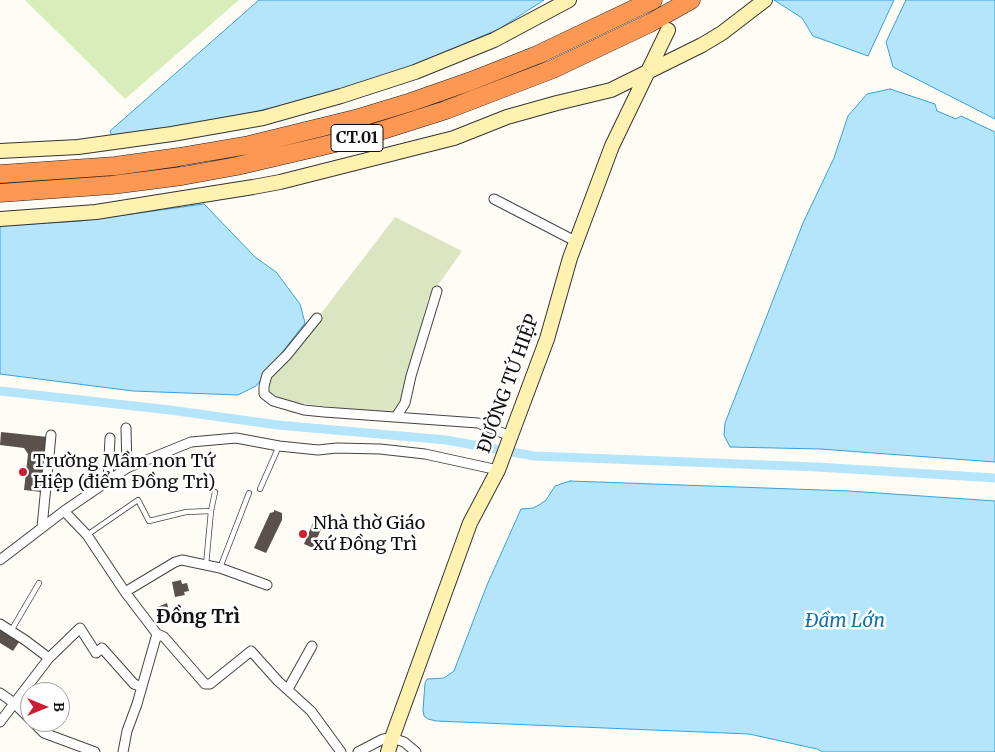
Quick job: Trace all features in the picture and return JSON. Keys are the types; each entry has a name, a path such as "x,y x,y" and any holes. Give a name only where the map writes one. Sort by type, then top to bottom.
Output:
{"highway":[{"name":"CT.01","path":"0,174 115,166 249,145 346,121 411,102 480,78 537,55 653,0"},
{"name":"CT.01","path":"0,193 112,185 182,176 237,166 362,136 446,110 553,70 650,23 691,0"}],"street":[{"path":"0,151 78,147 172,134 263,118 341,96 415,72 494,40 568,0"},
{"path":"0,219 96,212 280,182 454,138 507,118 611,90 702,45 722,33 765,0"},
{"name":"ĐƯỜNG TỨ HIỆP","path":"388,752 470,523 499,467 547,340 570,258 612,146 668,30"},
{"path":"494,199 577,242"},
{"path":"396,417 405,403 436,292"},
{"path":"317,318 287,356 268,375 264,386 264,394 273,401 304,410 478,423 509,441"},
{"path":"126,428 126,468"},
{"path":"42,527 51,435"},
{"path":"108,481 110,438"},
{"path":"0,560 42,527 126,468 191,442 236,438 279,446 318,450 337,448 380,449 424,454 499,467"},
{"path":"64,511 87,535 125,592 157,634 164,637 205,684 210,684 251,650 311,710 341,752"},
{"path":"125,592 175,562 182,560 220,568 268,585"},
{"path":"0,624 49,658"},
{"path":"0,722 49,658 80,628 96,653 102,648 134,684 142,687"},
{"path":"124,752 126,731 142,687 157,634"},
{"path":"288,689 312,646"},
{"path":"0,693 20,709"},
{"path":"44,732 95,752"},
{"path":"358,752 383,739 392,738 404,742 416,752"}],"lane":[{"path":"260,488 279,446"},
{"path":"206,565 211,512 215,492"},
{"path":"220,568 249,493"},
{"path":"87,535 138,500 149,521 186,512 211,512"},
{"path":"11,631 39,584"}],"green space":[{"path":"25,0 239,0 125,99"},
{"path":"395,217 462,251 428,299 402,398 392,414 280,401 267,393 271,379"}],"water":[{"path":"259,0 544,0 499,29 410,67 321,97 217,120 112,136 110,131"},
{"path":"774,0 894,0 868,56 813,36 802,18"},
{"path":"906,0 995,0 995,119 893,67 886,42"},
{"path":"890,89 935,104 937,111 956,119 961,116 995,132 995,462 820,449 730,447 724,435 725,423 803,223 834,158 848,116 867,94"},
{"path":"204,204 255,257 276,272 300,304 305,323 256,386 238,395 133,391 0,374 0,226 80,221"},
{"name":"Đầm Lớn","path":"570,481 849,491 995,501 995,752 823,752 749,734 436,721 428,719 424,716 423,710 425,683 427,679 444,678 454,671 487,585 521,509 533,508 539,505 546,500 555,486"}],"building":[{"path":"1,432 48,437 41,492 24,490 28,454 24,448 0,445"},
{"path":"274,510 282,513 282,520 266,553 254,548 270,513 274,512"},
{"path":"315,518 324,522 313,548 304,544"},
{"path":"181,580 182,584 187,583 189,591 184,592 185,595 175,597 172,582"},
{"path":"167,603 169,611 158,615 155,608"},
{"path":"0,629 19,642 13,651 0,643"}],"waterway":[{"path":"0,391 170,410 278,425 446,440 534,456 817,467 995,478"}],"place":[{"name":"Trường Mầm non Tứ Hiệp (điểm Đồng Trì)","path":"23,472"},
{"name":"Nhà thờ Giáo xứ Đồng Trì","path":"303,534"}],"district":[{"name":"Đồng Trì","path":"198,618"}]}
